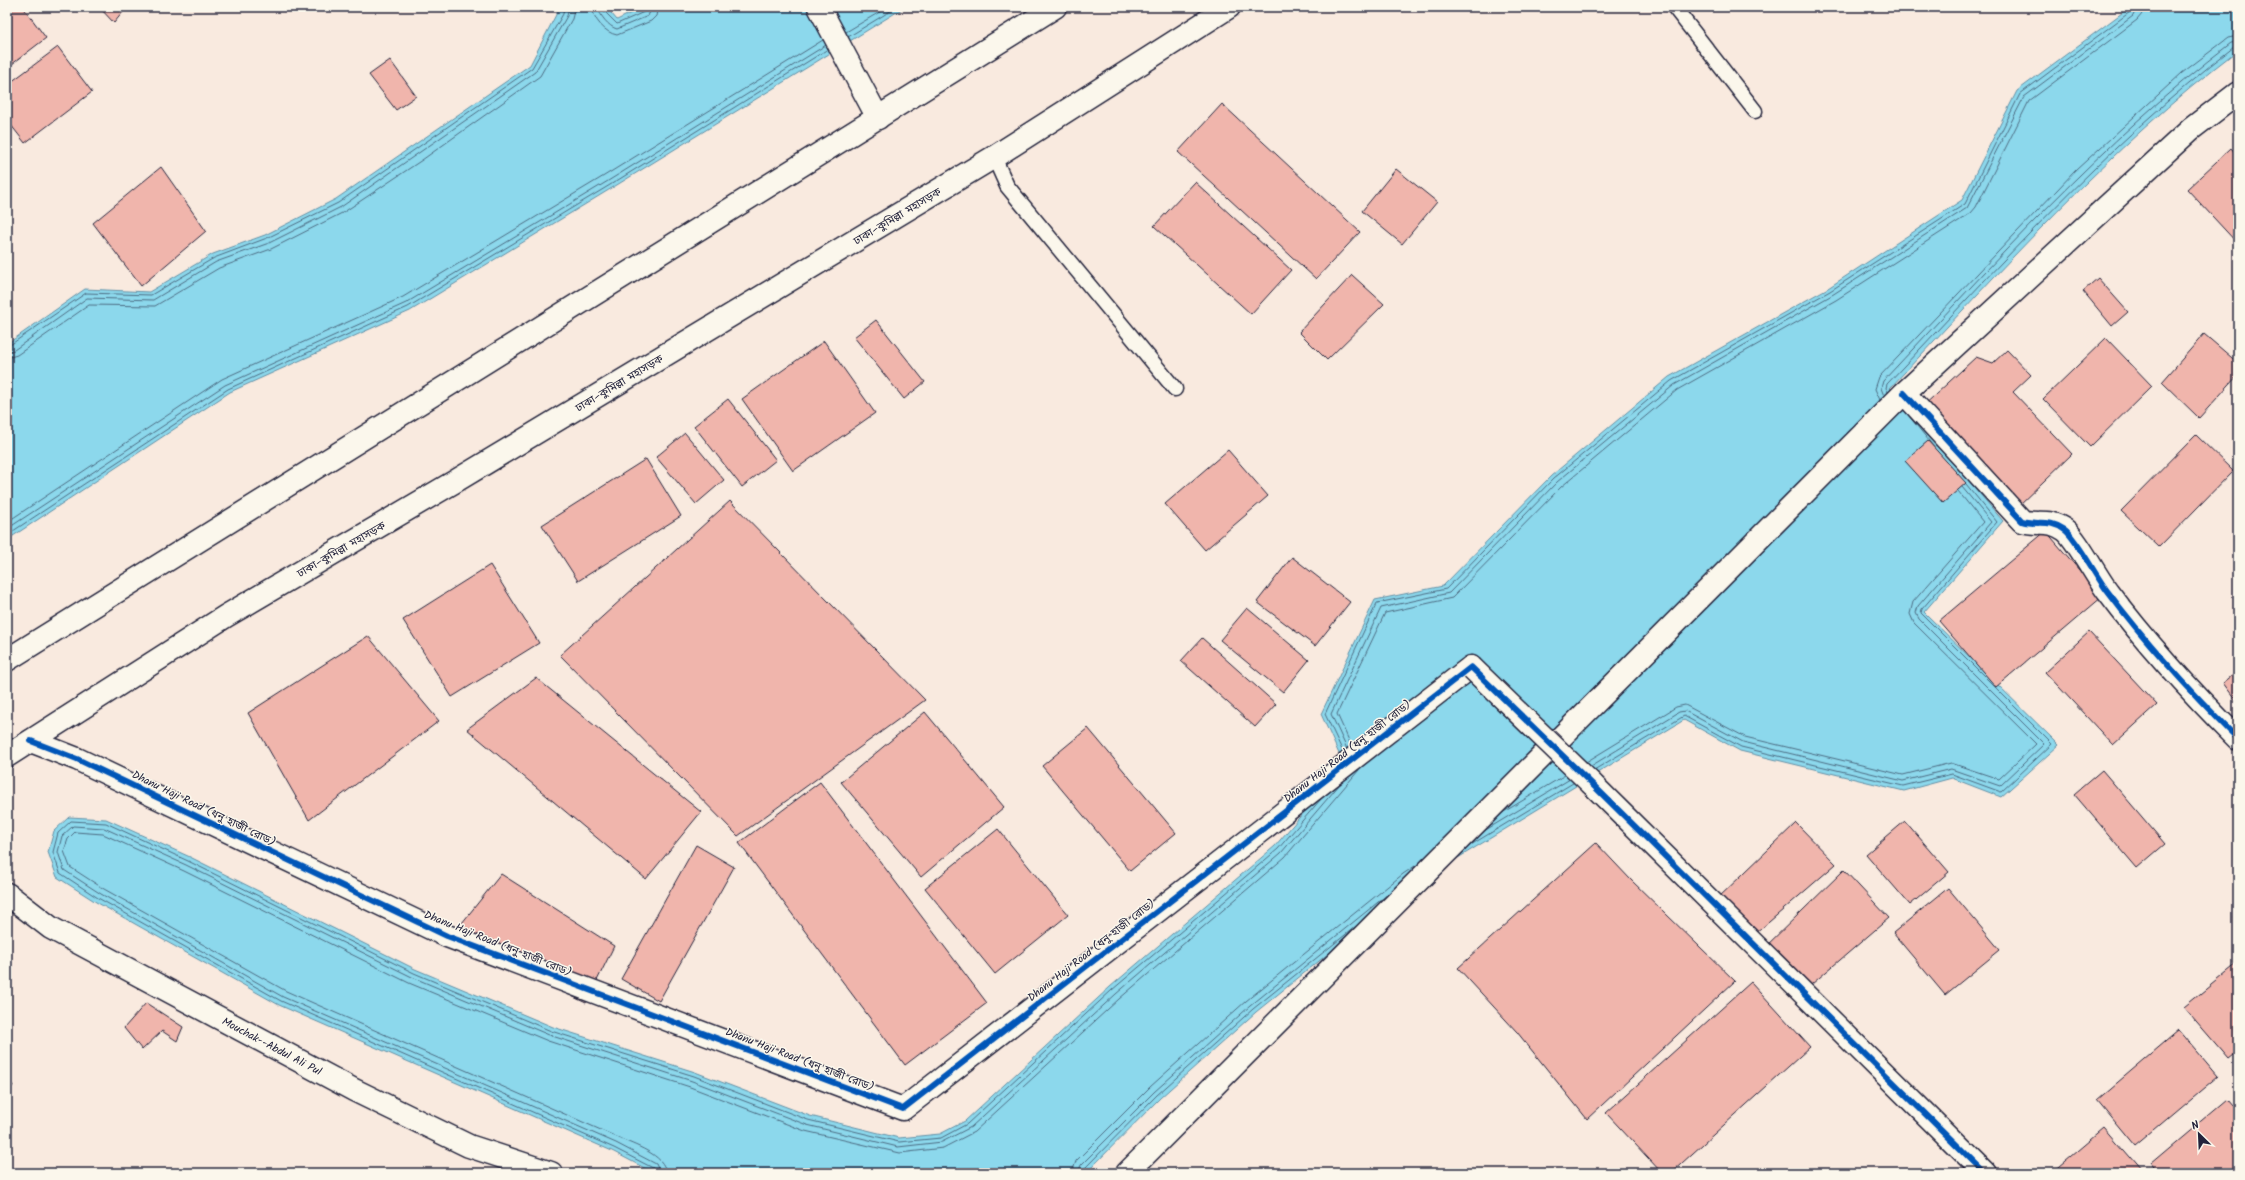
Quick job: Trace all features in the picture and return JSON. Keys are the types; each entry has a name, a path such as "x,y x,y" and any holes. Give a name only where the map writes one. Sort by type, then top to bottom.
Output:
{"main road":[{"path":"819,7 878,118"},
{"path":"7,660 1055,7"},
{"name":"ঢাকা–কুমিল্লা মহাসড়ক","path":"7,756 226,616 454,482 994,158 1229,7"},
{"path":"1127,1173 1904,393 2191,129 2238,93"},
{"path":"1904,393 2022,521 2029,523 2046,521 2067,531 2108,592 2184,685 2238,739"},
{"name":"Dhanu Haji Road (ধনু হাজী রোড)","path":"31,741 77,758 447,936 903,1109 1471,667 1592,784 1985,1173"},
{"name":"Mouchak--Abdul Ali Pul","path":"7,894 51,928 354,1090 469,1146 550,1173"}],"lane":[{"path":"1674,7 1755,111"},
{"path":"994,158 1007,186 1175,389"}],"water":[{"path":"560,7 606,7 617,20 635,11 650,7 905,7 410,311 230,392 7,540 7,344 85,289 149,292 213,254 265,235 336,199 530,65"},
{"path":"2130,7 2238,7 2238,50 2191,88 2100,169 2015,255 1890,388 2003,521 1924,612 2059,745 2001,797 1952,778 1904,791 1740,751 1684,720 1412,886 1256,1012 1160,1098 1086,1173 654,1173 612,1151 279,1005 96,902 57,877 48,852 54,831 69,817 106,819 190,857 415,969 553,1027 695,1072 810,1116 899,1138 940,1134 965,1121 1110,987 1275,846 1344,765 1321,714 1375,600 1443,586 1551,476 1669,377 1828,288 1962,200 2017,91"}],"building":[{"path":"7,7 23,7 46,38 7,68"},
{"path":"99,7 127,7 114,23"},
{"path":"58,47 92,92 25,143 7,120 7,85"},
{"path":"390,60 416,96 396,110 369,75"},
{"path":"1222,104 1360,232 1316,279 1178,152"},
{"path":"2231,148 2238,156 2238,244 2187,189"},
{"path":"161,167 206,231 141,286 93,223"},
{"path":"1396,169 1437,202 1402,244 1362,211"},
{"path":"1195,182 1291,270 1251,314 1154,226"},
{"path":"1352,275 1384,304 1327,360 1299,332"},
{"path":"2098,278 2128,312 2112,326 2083,291"},
{"path":"876,320 925,382 904,399 854,337"},
{"path":"2204,334 2238,363 2238,375 2199,418 2162,382"},
{"path":"2106,338 2152,386 2090,447 2043,399"},
{"path":"824,341 875,413 793,471 742,399"},
{"path":"2007,350 2031,375 2013,392 2072,454 2016,508 1921,408 1976,357 1993,363"},
{"path":"728,399 776,460 742,487 694,426"},
{"path":"685,433 724,480 696,504 656,457"},
{"path":"2196,435 2233,471 2159,547 2121,511"},
{"path":"1928,441 1966,483 1943,503 1905,461"},
{"path":"1228,450 1268,496 1205,550 1165,504"},
{"path":"646,459 681,516 578,581 542,525"},
{"path":"730,501 925,700 738,836 560,655"},
{"path":"2046,531 2102,597 1996,687 1939,621"},
{"path":"1292,557 1350,602 1315,646 1257,602"},
{"path":"490,565 539,643 452,697 403,620"},
{"path":"1247,608 1309,660 1283,692 1220,640"},
{"path":"2089,632 2157,705 2113,745 2045,672"},
{"path":"368,636 439,721 309,820 248,713"},
{"path":"1202,638 1276,704 1255,727 1181,661"},
{"path":"2238,671 2238,703 2223,683"},
{"path":"536,678 701,812 646,879 467,729"},
{"path":"925,712 1004,807 921,877 841,782"},
{"path":"1088,728 1176,833 1130,871 1042,766"},
{"path":"2102,770 2165,844 2137,868 2074,794"},
{"path":"820,782 987,1003 905,1065 739,843"},
{"path":"1905,821 1949,872 1910,905 1866,854"},
{"path":"1796,823 1836,864 1754,935 1717,899"},
{"path":"998,829 1068,915 995,974 925,888"},
{"path":"1596,843 1631,880 1735,981 1587,1119 1517,1032 1458,968"},
{"path":"696,845 734,867 659,1001 621,979"},
{"path":"1844,870 1889,918 1805,990 1760,952"},
{"path":"501,874 614,946 586,1003 450,938"},
{"path":"1948,888 2000,950 1945,995 1893,933"},
{"path":"2238,963 2238,1050 2228,1058 2184,1007"},
{"path":"1751,982 1810,1047 1671,1173 1662,1173 1606,1113"},
{"path":"146,1003 183,1027 177,1041 162,1031 142,1050 124,1028"},
{"path":"2179,1030 2218,1076 2135,1146 2097,1100"},
{"path":"7,1076 13,1086 7,1090"},
{"path":"2227,1099 2238,1112 2238,1168 2232,1173 2157,1173 2150,1164"},
{"path":"2104,1129 2142,1173 2052,1173"}],"cycle path":[{"path":"1904,393 2022,521 2054,524 2070,534 2081,549 2103,586 2138,630 2187,686 2238,739"},
{"path":"31,741 77,759 447,936 903,1109 1471,667 1592,784 1985,1173"}]}
